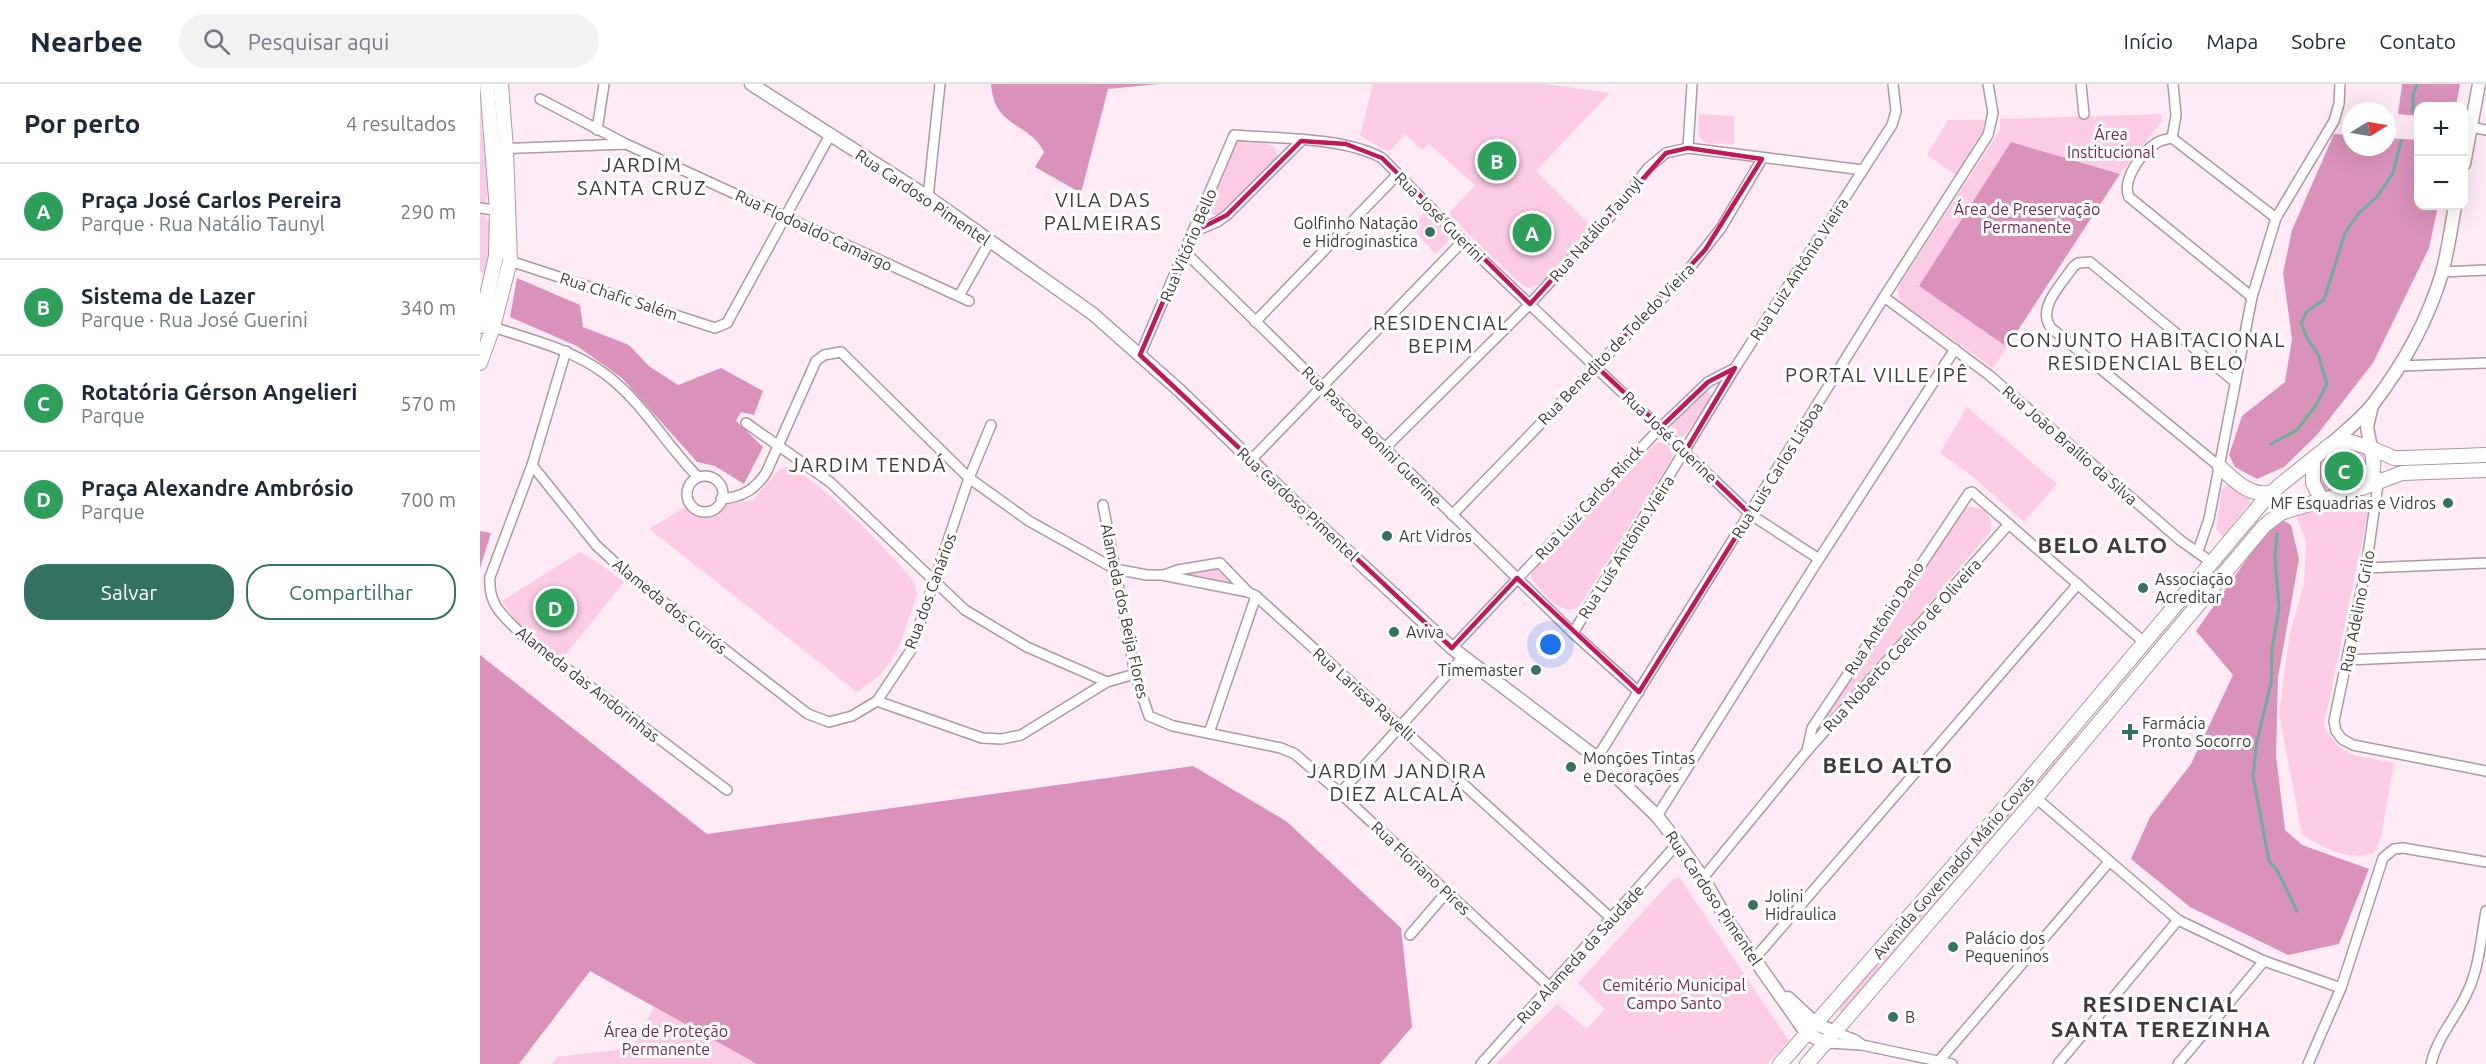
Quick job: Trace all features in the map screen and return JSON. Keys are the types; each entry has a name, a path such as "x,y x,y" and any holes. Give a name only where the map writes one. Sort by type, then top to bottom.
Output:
{"main road":[{"path":"487,84 500,149"},
{"path":"480,363 496,256 493,210 500,149 501,84"},
{"path":"485,325 510,261 493,210"},
{"path":"2486,455 2394,458 2371,447 2351,442 2330,445 2313,461 2313,483 2322,500 2402,473 2486,470"},
{"path":"2360,489 2376,463 2371,447"},
{"name":"Avenida Governador Mário Covas","path":"1780,1064 2125,668 2211,562 2273,492 2313,461"},
{"path":"2220,467 2248,489 2263,495 2273,492"},
{"name":"Avenida Governador Mário Covas","path":"1807,1064 2036,798 2264,526 2281,513 2322,500"},
{"path":"2211,562 2251,541"},
{"name":"Avenida Governador Mário Covas","path":"2098,724 2095,714 2124,677 2125,668"}],"street":[{"path":"597,130 604,84"},
{"name":"Rua Cardoso Pimentel","path":"751,84 928,198 1093,314 1140,355 1452,648 1597,758 1657,816 1703,878 1728,920 1779,993 1789,998 1811,1029 1862,1045 1952,1064"},
{"path":"928,198 940,84"},
{"path":"1688,148 1692,84"},
{"name":"Rua Luiz Antônio Vieira","path":"1735,368 1895,119 1893,84"},
{"name":"Rua Luis Carlos Lisboa","path":"1597,758 1884,297 1988,135 1993,113 1988,84"},
{"path":"2081,84 2084,114"},
{"path":"2172,138 2176,115 2173,84"},
{"path":"2198,551 2205,536 2220,467 2252,297 2276,218 2334,121 2339,104 2340,84"},
{"path":"2465,156 2479,84"},
{"name":"Rua Flodoaldo Camargo","path":"540,99 626,144 969,301"},
{"path":"2471,127 2486,130"},
{"path":"785,217 830,135"},
{"name":"Rua José Guerini","path":"1234,135 1346,144 1367,150 1382,158 1463,241 1530,304"},
{"name":"Rua Vitório Bello","path":"1140,355 1234,135"},
{"path":"2172,138 2157,142 2145,154 2127,183 2127,194 2252,297"},
{"path":"2172,138 2276,218"},
{"path":"1193,232 1227,215 1301,141"},
{"name":"Rua Flodoaldo Camargo","path":"500,149 626,144"},
{"name":"Rua Natálio Taunyl","path":"1385,448 1530,304 1608,219 1648,168 1666,153 1688,148 1863,170"},
{"name":"Rua Benedito de Toledo Vieira","path":"1452,515 1682,278 1705,250 1762,159"},
{"path":"1255,322 1398,174"},
{"path":"2330,445 2372,405 2399,366 2420,329 2433,301 2442,272 2454,210"},
{"name":"Rua Chafic Salém","path":"510,261 715,328 727,323 785,217"},
{"path":"959,296 990,241"},
{"path":"1251,460 1463,241"},
{"name":"Rua Pascoa Bonini Guerine","path":"1185,252 1573,633 1639,692"},
{"path":"2220,467 2051,328 2046,317 2047,307 2073,267 2083,262 2090,262 2235,382"},
{"path":"2442,272 2486,270"},
{"name":"Rua João Braílio da Silva","path":"1884,297 1989,375 2180,540 2211,562"},
{"name":"Rua José Guerine","path":"1530,304 1750,513 1819,559"},
{"path":"485,325 566,351 605,373 626,392 698,477"},
{"path":"1657,816 1955,349"},
{"name":"Alameda das Andorinhas","path":"566,351 532,465 490,577 489,594 498,609 522,635 727,790"},
{"path":"722,499 736,498 758,485 766,473 816,361 833,352 841,352 849,357 969,478 1029,521 1115,570 1161,575 1252,594 1209,733"},
{"path":"2399,366 2486,363"},
{"name":"Rua Luiz Carlos Rinck","path":"1452,648 1660,427 1708,382 1735,368"},
{"name":"Rua Luís Antônio Vieira","path":"1573,633 1735,368"},
{"path":"2371,447 2367,427 2372,405"},
{"path":"746,423 830,482 934,584 965,610 1027,647 1107,682"},
{"name":"Rua dos Canários","path":"829,722 852,716 877,701 911,650 969,478 991,425"},
{"path":"2376,463 2380,480"},
{"name":"Alameda dos Curiós","path":"532,465 596,545 626,573 807,714 829,722"},
{"path":"708,476 717,481 722,489 722,499 716,508 706,511 693,506 688,498 688,488 698,477 708,476"},
{"name":"Rua Adelino Grilo","path":"2380,480 2366,568 2334,721 2336,731 2342,739 2367,750 2486,771"},
{"name":"Rua Antônio Dario","path":"1807,751 1812,728 1966,495 1972,492 2009,525"},
{"name":"Alameda dos Beija Flores","path":"1103,505 1135,674 1149,716"},
{"path":"2009,525 2145,643"},
{"name":"Rua Noberto Coelho de Oliveira","path":"1703,878 1807,751 2009,525"},
{"name":"Rua Larissa Ravelli","path":"1161,575 1220,563 1612,919"},
{"path":"2366,568 2486,563"},
{"path":"1755,958 2078,584"},
{"path":"2347,660 2486,654"},
{"path":"1340,793 1463,657"},
{"path":"877,701 982,738 1002,739 1021,735 1107,682 1135,674"},
{"name":"Rua Floriano Pires","path":"1149,716 1173,726 1289,751 1340,793 1551,988"},
{"path":"2036,798 2178,920 2264,961 2341,988"},
{"name":"Rua Alameda da Saudade","path":"1481,1064 1678,843"},
{"path":"2308,1064 2341,988 2383,858 2388,852 2403,848 2486,862"},
{"path":"1938,1062 2109,862"},
{"path":"1410,935 1446,893"},
{"path":"2431,1064 2438,1041 2467,994 2471,983 2486,911"},
{"path":"2058,1064 2178,920"},
{"path":"2178,1064 2264,961"}],"highlighted area":[{"path":"1301,141 1346,144 1382,158 1530,304 1666,153 1688,148 1762,159 1705,250 1596,366 1661,427 1708,382 1735,368 1685,452 1750,514 1639,692 1517,578 1452,648 1140,355 1193,232 1227,215"}],"green space":[{"path":"991,84 1159,84 1108,89 1081,193 1035,167 1044,152 1038,142 1005,117 994,99"},
{"path":"1373,84 1545,84 1610,93 1536,171 1593,228 1539,285 1528,288 1521,284 1449,213 1475,185 1429,144 1422,150 1405,134 1389,152 1360,136"},
{"path":"2402,84 2460,84 2457,102 2414,102 2414,116 2398,114"},
{"path":"480,102 488,192 486,205 480,204"},
{"path":"1699,114 1734,116 1734,144 1704,142 1699,133"},
{"name":"Área Institucional","path":"2161,114 2162,121 2120,174 2011,142 1919,286 2007,347 1993,368 1904,305 1898,293 1900,284 2000,130 2000,119"},
{"path":"1948,120 1985,120 1982,133 1956,175 1927,155"},
{"path":"2334,134 2342,134 2342,156 2396,156 2396,139 2414,140 2414,210 2437,210 2429,248 2373,363 2316,436 2284,467 2257,479 2235,467 2229,455 2242,416 2285,382 2292,339 2283,273 2292,230"},
{"path":"1242,138 1272,145 1277,154 1276,160 1222,214 1211,215 1205,208 1235,143"},
{"name":"Área de Preservação Permanente","path":"2011,142 2120,174 2007,347 1919,286"},
{"name":"Golfinho Natação e Hidroginastica","path":"1426,211 1450,237 1435,254 1411,226"},
{"path":"480,213 489,223 492,240 486,273 480,272"},
{"path":"517,278 580,305 583,327 629,345 649,366 678,385 721,368 763,391 754,415 741,412 736,421 763,447 744,484 715,466 697,462 622,378 577,346 510,317"},
{"path":"1706,391 1710,394 1711,399 1685,436 1676,436 1671,426"},
{"path":"1967,407 2057,484 2024,522 1972,476 1940,453"},
{"path":"1663,442 1672,450 1672,458 1579,607 1565,609 1559,607 1533,581 1531,575 1533,569 1656,443"},
{"path":"2349,446 2366,453 2371,462 2362,482 2326,494 2318,487 2319,464 2337,448"},
{"path":"786,467 798,472 833,498 890,554 914,582 917,595 900,644 889,664 878,677 857,692 649,529 685,507 701,513 728,504 753,500 776,472"},
{"path":"2230,485 2249,497 2250,502 2222,536 2216,529 2222,489"},
{"path":"2352,497 2364,497 2370,503 2324,725 2330,736 2344,750 2362,757 2394,763 2381,837 2374,853 2355,856 2328,849 2302,835 2279,712 2290,633 2304,584 2306,541 2296,516 2308,510"},
{"path":"1976,507 1987,514 1991,521 1991,531 1823,728 1819,728 1817,724 1965,508"},
{"path":"2282,520 2291,525 2299,559 2278,677 2276,756 2285,830 2302,845 2369,869 2339,944 2288,955 2190,907 2131,859 2150,817 2191,764 2233,675 2196,631 2271,525"},
{"path":"480,531 491,533 480,568"},
{"path":"580,552 624,582 562,659 522,626 502,601"},
{"path":"1216,564 1233,582 1231,585 1184,577 1183,573"},
{"path":"480,655 707,834 1193,766 1286,821 1401,928 1412,1027 1380,1064 757,1064 590,971 519,1064 480,1064"},
{"path":"2074,734 2078,738 1843,1012 1838,1009"},
{"name":"Cemitério Municipal Campo Santo","path":"1679,877 1789,1041 1767,1064 1496,1064 1557,1004 1587,1029 1605,1009 1578,983 1673,879"},
{"name":"Área de Proteção Permanente","path":"654,1007 757,1064 552,1064 557,1057 632,1048"}],"waterway":[{"path":"2413,112 2413,95 2417,84"},
{"path":"2271,444 2297,430 2316,405 2327,384 2318,354 2308,340 2301,323 2307,311 2324,300 2345,233 2358,214 2377,197 2393,173 2401,141"},
{"path":"2277,534 2275,557 2279,608 2272,649 2271,683 2257,741 2253,776 2269,861 2277,870 2297,911"}],"place":[{"name":"Sistema de Lazer","path":"1497,161"},
{"name":"Golfinho Natação e Hidroginastica","path":"1430,232"},
{"name":"Praça José Carlos Pereira","path":"1532,233"},
{"name":"Rotatória Gérson Angelieri","path":"2344,471"},
{"name":"MF Esquadrias e Vidros","path":"2448,503"},
{"name":"Art Vidros","path":"1387,536"},
{"name":"Associação Acreditar","path":"2143,588"},
{"name":"Praça Alexandre Ambrósio","path":"555,608"},
{"name":"Aviva","path":"1394,632"},
{"name":"Timemaster","path":"1536,670"},
{"name":"Farmácia Pronto Socorro","path":"2130,732"},
{"name":"Monções Tintas e Decorações","path":"1571,767"},
{"name":"Jolini Hidraulica","path":"1753,905"},
{"name":"Palácio dos Pequeninos","path":"1953,947"},
{"name":"B","path":"1893,1017"}],"district":[{"name":"JARDIM SANTA CRUZ","path":"642,176"},
{"name":"VILA DAS PALMEIRAS","path":"1103,210"},
{"name":"RESIDENCIAL BEPIM","path":"1441,334"},
{"name":"CONJUNTO HABITACIONAL RESIDENCIAL BELO","path":"2146,350"},
{"name":"PORTAL VILLE IPÊ","path":"1877,374"},
{"name":"JARDIM TENDÁ","path":"868,464"},
{"name":"BELO ALTO","path":"2103,544"},
{"name":"BELO ALTO","path":"1888,764"},
{"name":"JARDIM JANDIRA DIEZ ALCALÁ","path":"1397,782"},
{"name":"RESIDENCIAL SANTA TEREZINHA","path":"2161,1016"}]}
